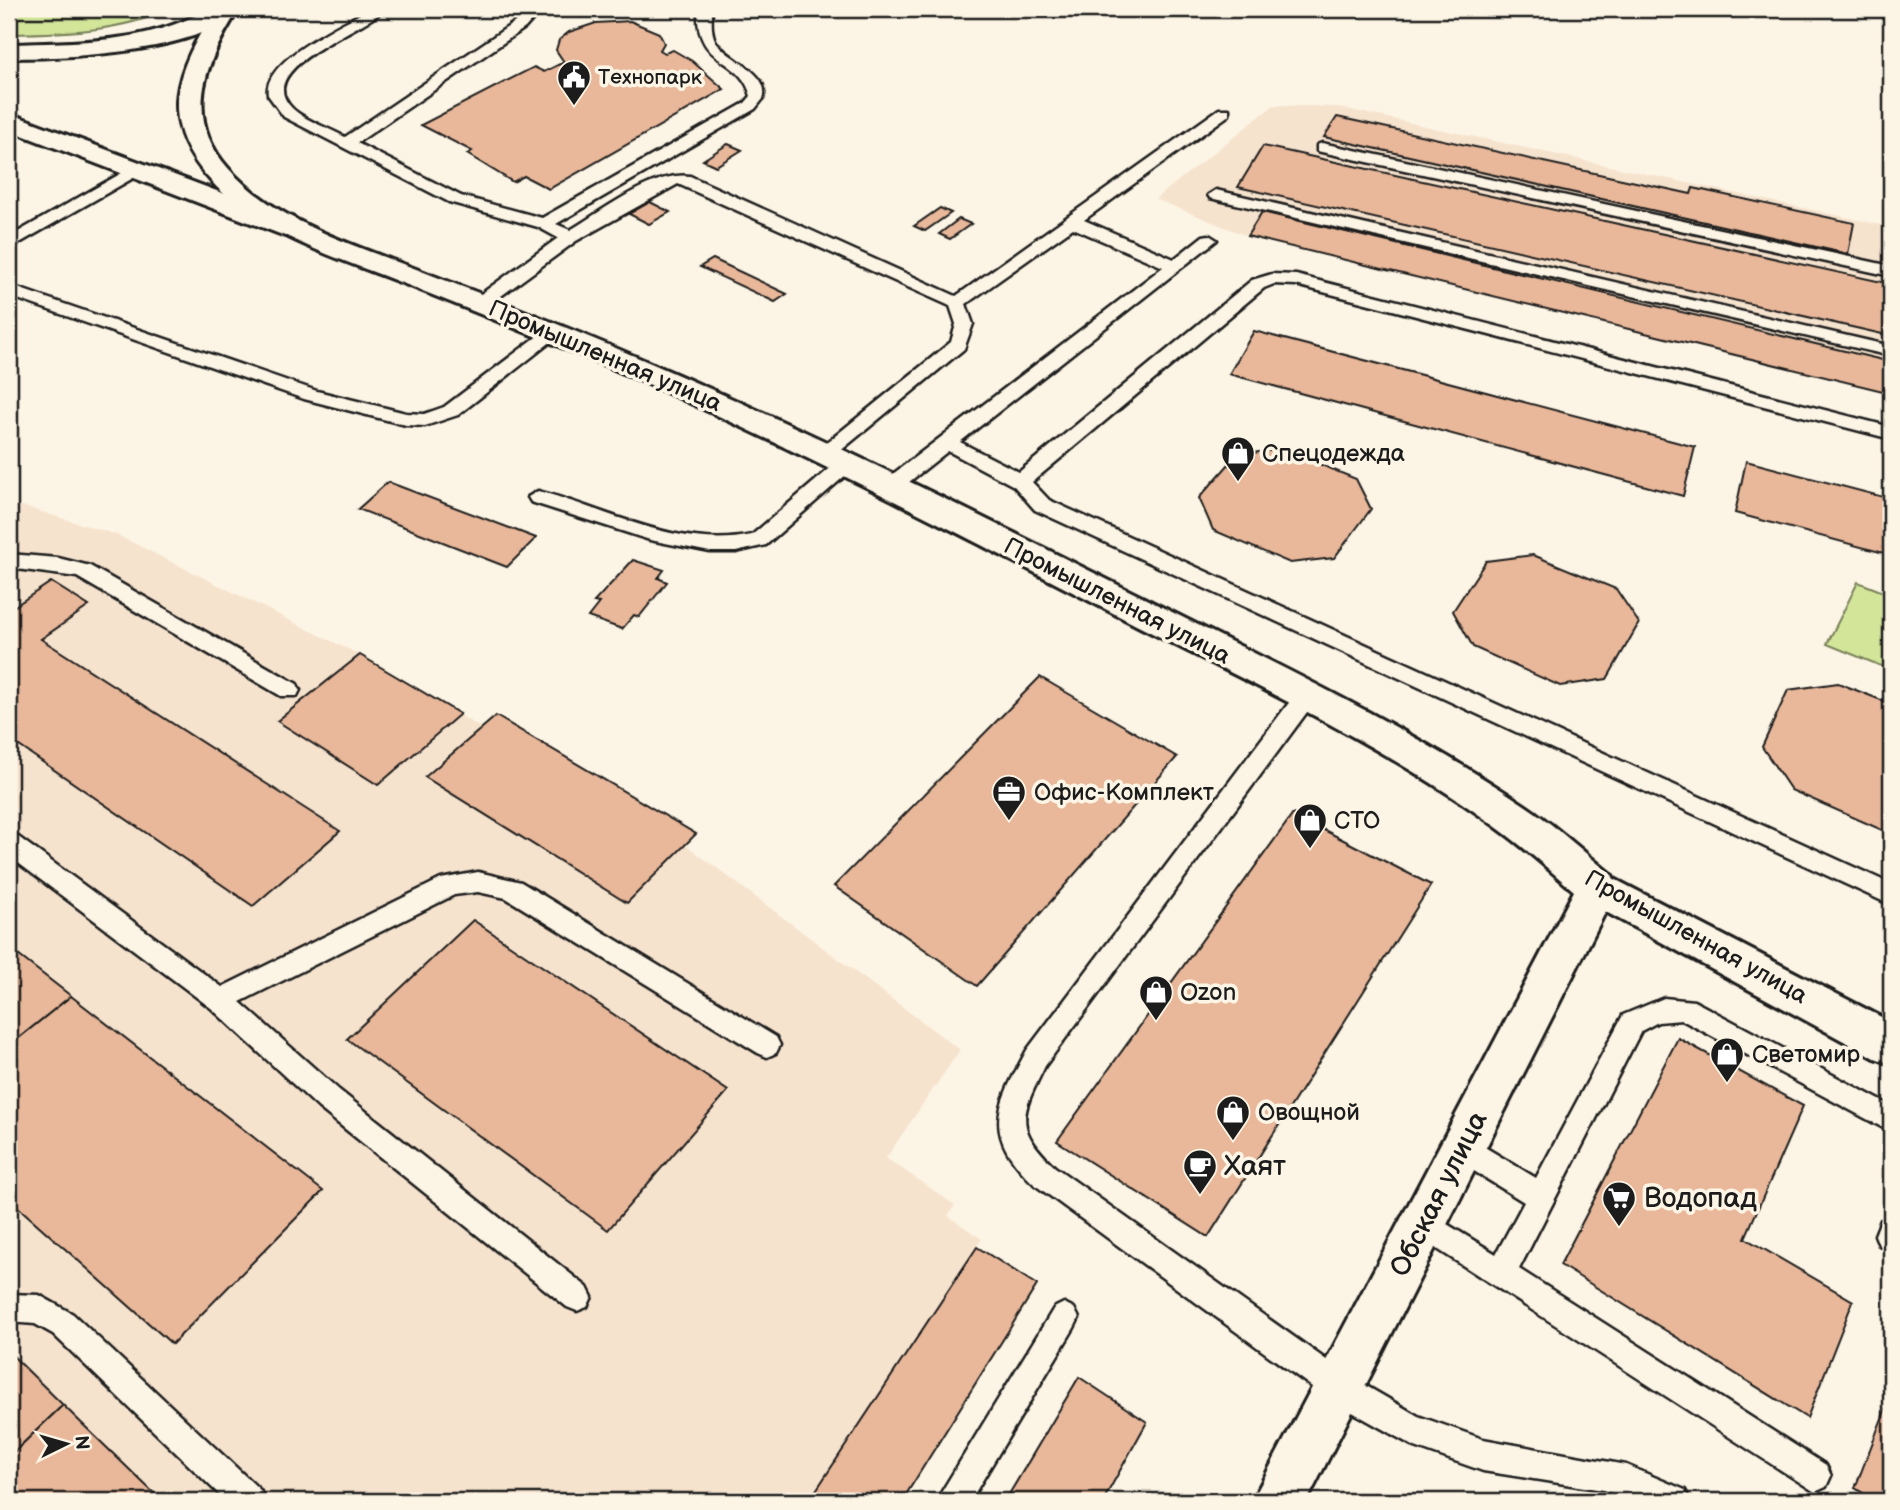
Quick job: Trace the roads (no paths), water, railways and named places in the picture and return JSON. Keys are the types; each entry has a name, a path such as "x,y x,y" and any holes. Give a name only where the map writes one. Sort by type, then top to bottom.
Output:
{"main road":[{"path":"9,51 86,47 147,39 191,27 226,9"},
{"name":"Промышленная улица","path":"226,9 192,73 187,114 190,128 202,151 221,177 244,197 302,232"},
{"name":"Промышленная улица","path":"9,121 480,303 837,458 1304,698 1477,793 1515,818 1597,887 1891,1044"},
{"name":"Обская улица","path":"1279,1501 1597,887"}],"lane":[{"path":"377,9 289,63 278,73 276,101 289,114 455,199 544,224 570,237"},
{"path":"346,143 520,26 526,19 527,12 521,9"},
{"path":"544,224 750,106 758,96 757,86 750,76 710,43 705,32 705,9"},
{"path":"957,303 1224,112"},
{"path":"1322,148 1891,271"},
{"path":"9,244 135,170"},
{"path":"480,303 570,237 665,182 678,179 719,194 957,303 964,314 966,325 958,345 837,458 759,540 744,546 698,546 538,497"},
{"path":"1216,195 1891,351"},
{"path":"1072,221 1175,266"},
{"path":"892,485 1209,240"},
{"path":"1021,481 1258,284 1272,279 1296,280 1891,433"},
{"path":"9,290 311,395 405,419 425,420 451,411 553,333"},
{"path":"946,442 1021,481 1042,505 1891,895"},
{"path":"9,561 58,565 83,571 289,690"},
{"path":"1304,698 1036,1058 1019,1091 1011,1122 1018,1147 1045,1176 1338,1387 1440,1444 1483,1456 1582,1468 1646,1486 1674,1501"},
{"path":"9,843 220,1000 329,1099 577,1297"},
{"path":"220,1000 450,886 478,882 512,889 767,1045"},
{"path":"1502,1272 1632,1023 1664,1007 1685,1009 1891,1120"},
{"path":"1463,1149 1543,1198"},
{"path":"1424,1224 1815,1476"},
{"path":"9,1308 39,1310 63,1324 249,1501"},
{"path":"952,1501 1064,1318"}],"place":[{"name":"Технопарк","path":"574,107"},
{"name":"Спецодежда","path":"1238,483"},
{"name":"Офис-Комплект","path":"1009,822"},
{"name":"СТО","path":"1310,850"},
{"name":"Ozon","path":"1156,1022"},
{"name":"Светомир","path":"1727,1084"},
{"name":"Овощной","path":"1233,1142"},
{"name":"Хаят","path":"1200,1196"},
{"name":"Водопад","path":"1619,1228"}]}
